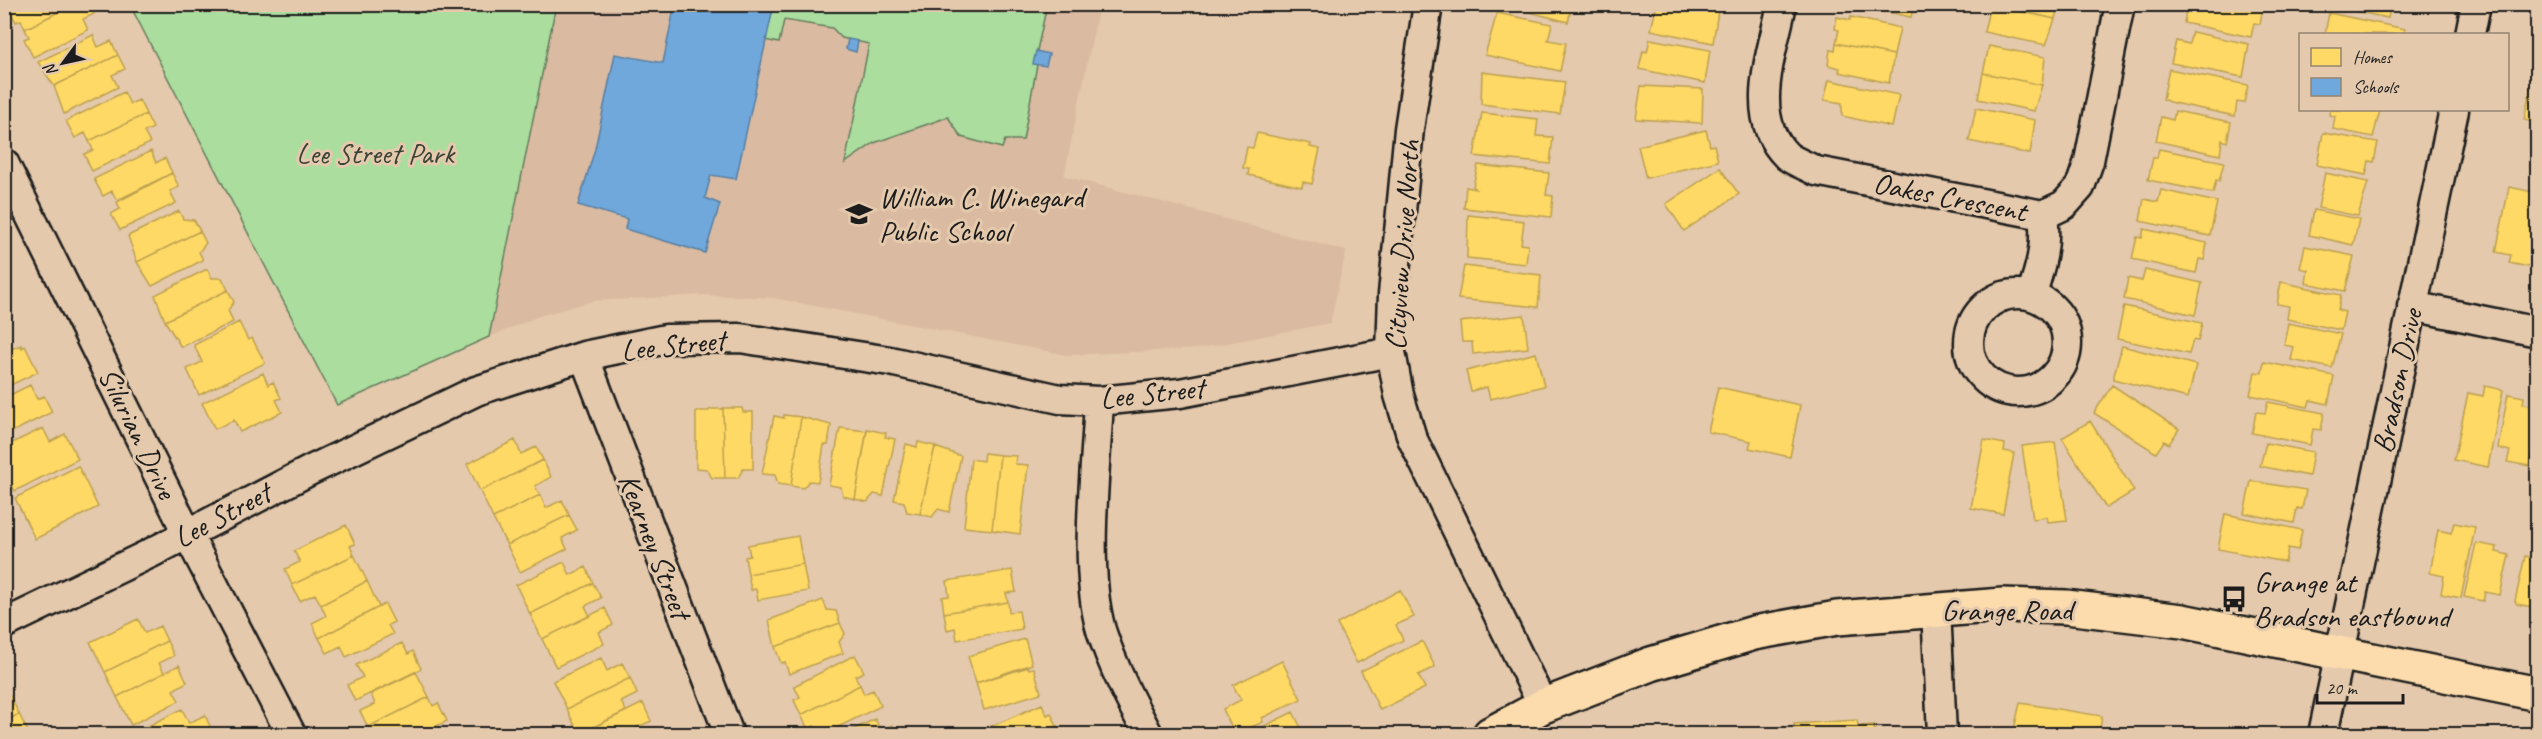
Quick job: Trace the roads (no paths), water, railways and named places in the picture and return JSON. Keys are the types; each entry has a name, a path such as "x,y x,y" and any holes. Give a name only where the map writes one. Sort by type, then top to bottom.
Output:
{"main road":[{"name":"Grange Road","path":"1490,735 1543,706 1651,664 1754,633 1837,618 2003,605 2066,607 2182,621 2538,694"}],"street":[{"name":"Cityview Drive North","path":"1428,4 1409,129 1393,294 1391,352 1399,395 1412,438 1543,706"},
{"name":"Oakes Crescent","path":"1782,4 1764,107 1771,135 1788,157 1816,171 2043,215 2064,205 2080,187 2089,161 2120,4"},
{"path":"2470,33 2476,4"},
{"name":"Bradson Drive","path":"2324,735 2339,652 2454,111"},
{"name":"Silurian Drive","path":"4,163 187,534 291,735"},
{"path":"2031,295 2043,258 2046,237 2043,215"},
{"path":"2412,306 2538,332"},
{"name":"Lee Street","path":"4,624 476,390 584,356 666,339 740,338 890,361 1060,399 1099,401 1180,393 1391,352"},
{"name":"Kearney Street","path":"584,356 729,735"},
{"path":"1099,401 1092,567 1095,598 1101,629 1121,682 1148,735"},
{"path":"1936,609 1941,735"}],"place":[{"name":"William C. Winegard Public School","path":"859,214"},
{"name":"Grange at Bradson eastbound","path":"2234,599"}],"park label":[{"name":"Lee Street Park","path":"375,153"}]}
